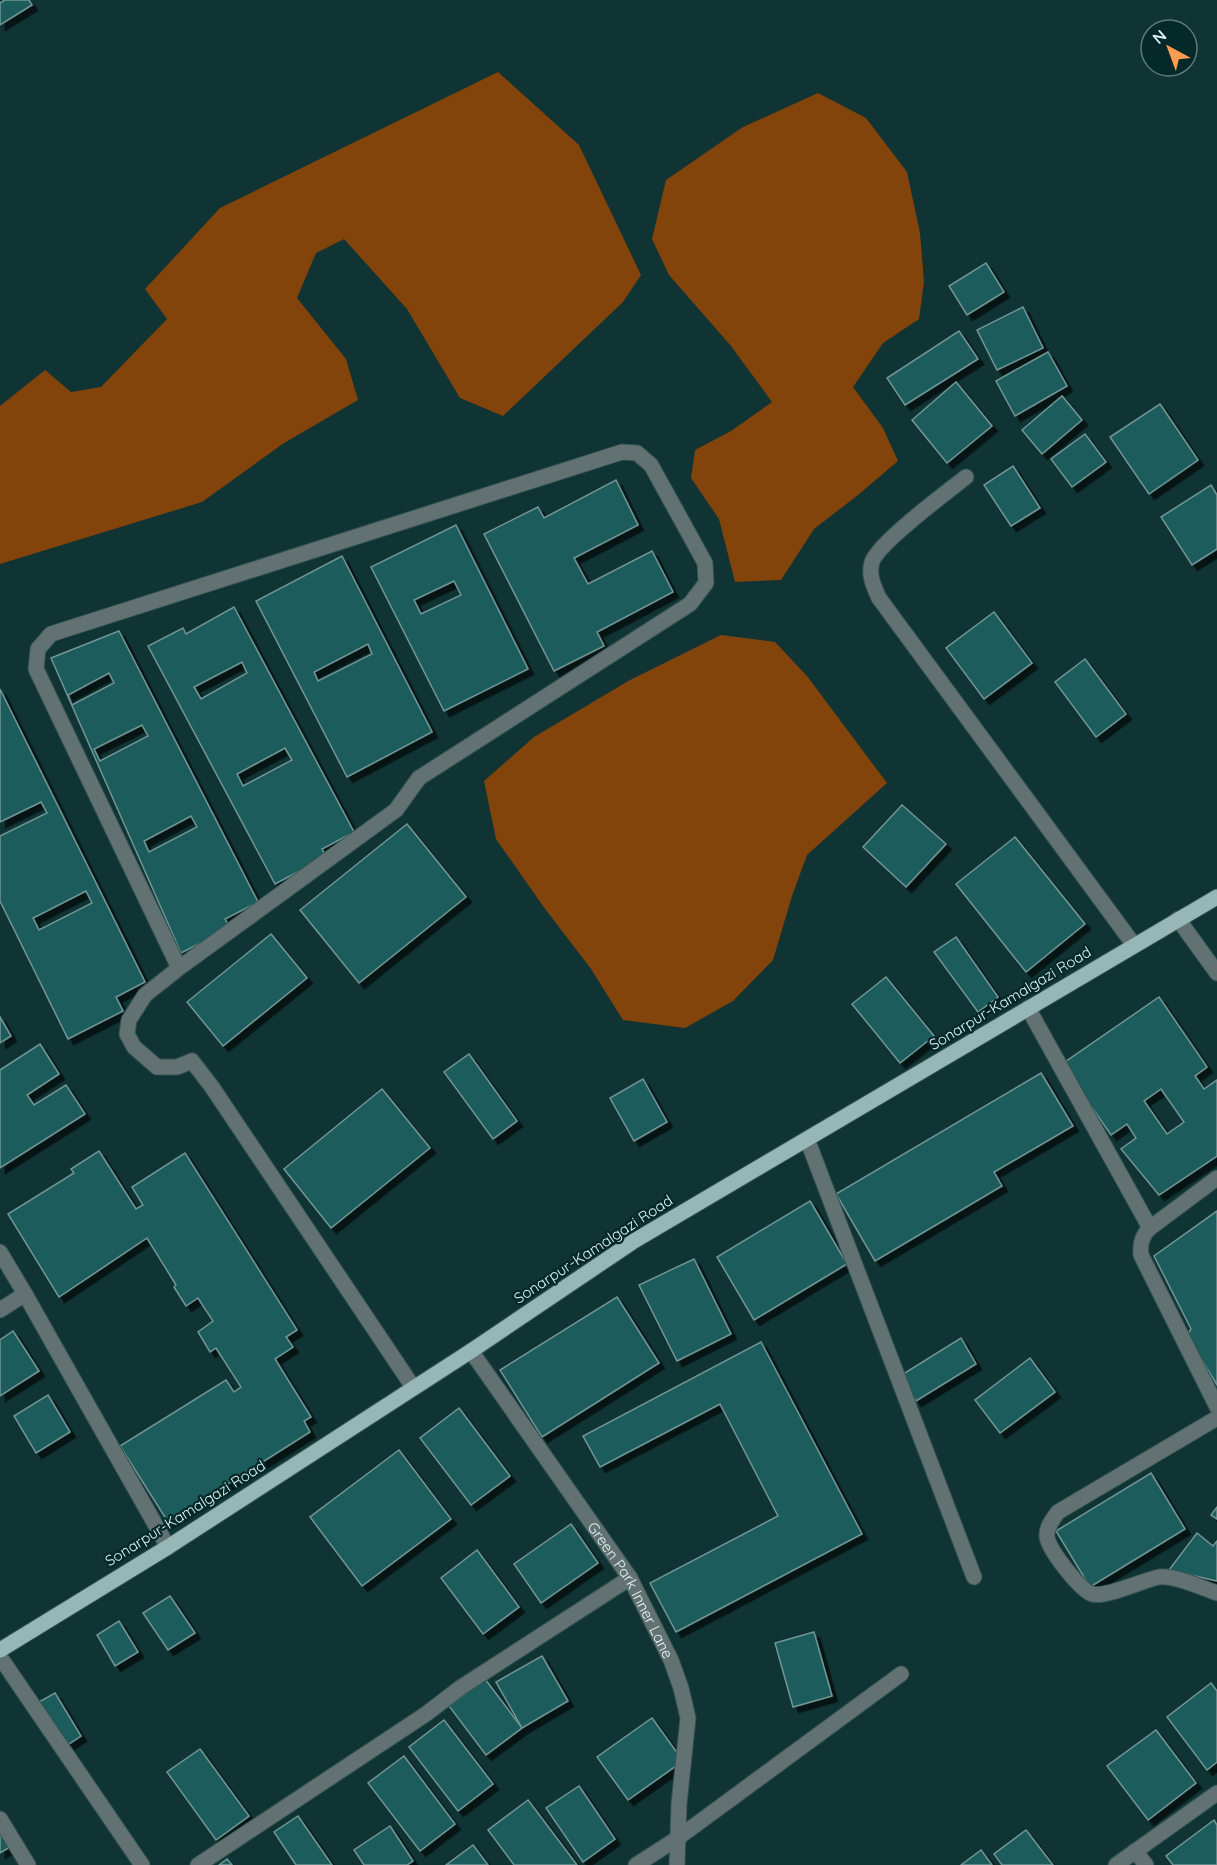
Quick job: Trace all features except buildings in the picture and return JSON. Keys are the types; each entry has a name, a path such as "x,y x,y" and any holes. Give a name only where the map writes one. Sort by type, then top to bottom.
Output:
{"main road":[{"name":"Sonarpur-Kamalgazi Road","path":"0,1650 168,1547 471,1351 634,1241 1217,897"}],"street":[{"path":"179,968 36,669 38,649 51,634 622,452 637,453 651,465 705,563 706,583 690,604 419,778 396,810 179,968 145,995 129,1020 127,1034 134,1047 157,1067 177,1067 192,1061 212,1087 413,1387"},
{"path":"966,477 882,546 872,563 871,582 879,598 1134,945"},
{"path":"1178,920 1217,973"},
{"path":"1028,1008 1150,1228"},
{"path":"807,1139 974,1578"},
{"path":"1217,1178 1150,1228 1140,1244 1141,1255 1217,1407"},
{"path":"0,1252 26,1294 168,1547"},
{"path":"0,1310 26,1294"},
{"name":"Green Park Inner Lane","path":"471,1351 630,1578 671,1660 688,1718 679,1804 677,1865"},
{"path":"1217,1418 1058,1512 1049,1524 1047,1537 1062,1565 1083,1589 1094,1595 1162,1577 1186,1582 1217,1593"},
{"path":"198,1865 426,1714 460,1688 630,1578"},
{"path":"0,1657 142,1865"},
{"path":"636,1865 901,1674"},
{"path":"1116,1865 1217,1793"},
{"path":"0,1819 28,1865"},
{"path":"1135,1851 1146,1865"}],"shaded area":[{"path":"498,72 579,145 641,275 623,302 503,416 460,398 407,309 344,239 316,253 297,298 346,359 358,400 284,443 202,502 0,564 0,406 45,370 71,392 101,387 167,319 145,289 220,208"},
{"path":"818,93 866,118 907,172 920,233 924,282 919,319 883,343 853,387 883,428 898,461 814,529 781,580 735,582 719,519 691,478 695,450 731,431 772,402 731,346 669,275 652,239 666,180 743,127"},
{"path":"721,635 775,642 807,676 887,783 807,855 773,960 733,1001 685,1028 623,1020 591,969 496,839 484,781 534,737 630,680"}]}
